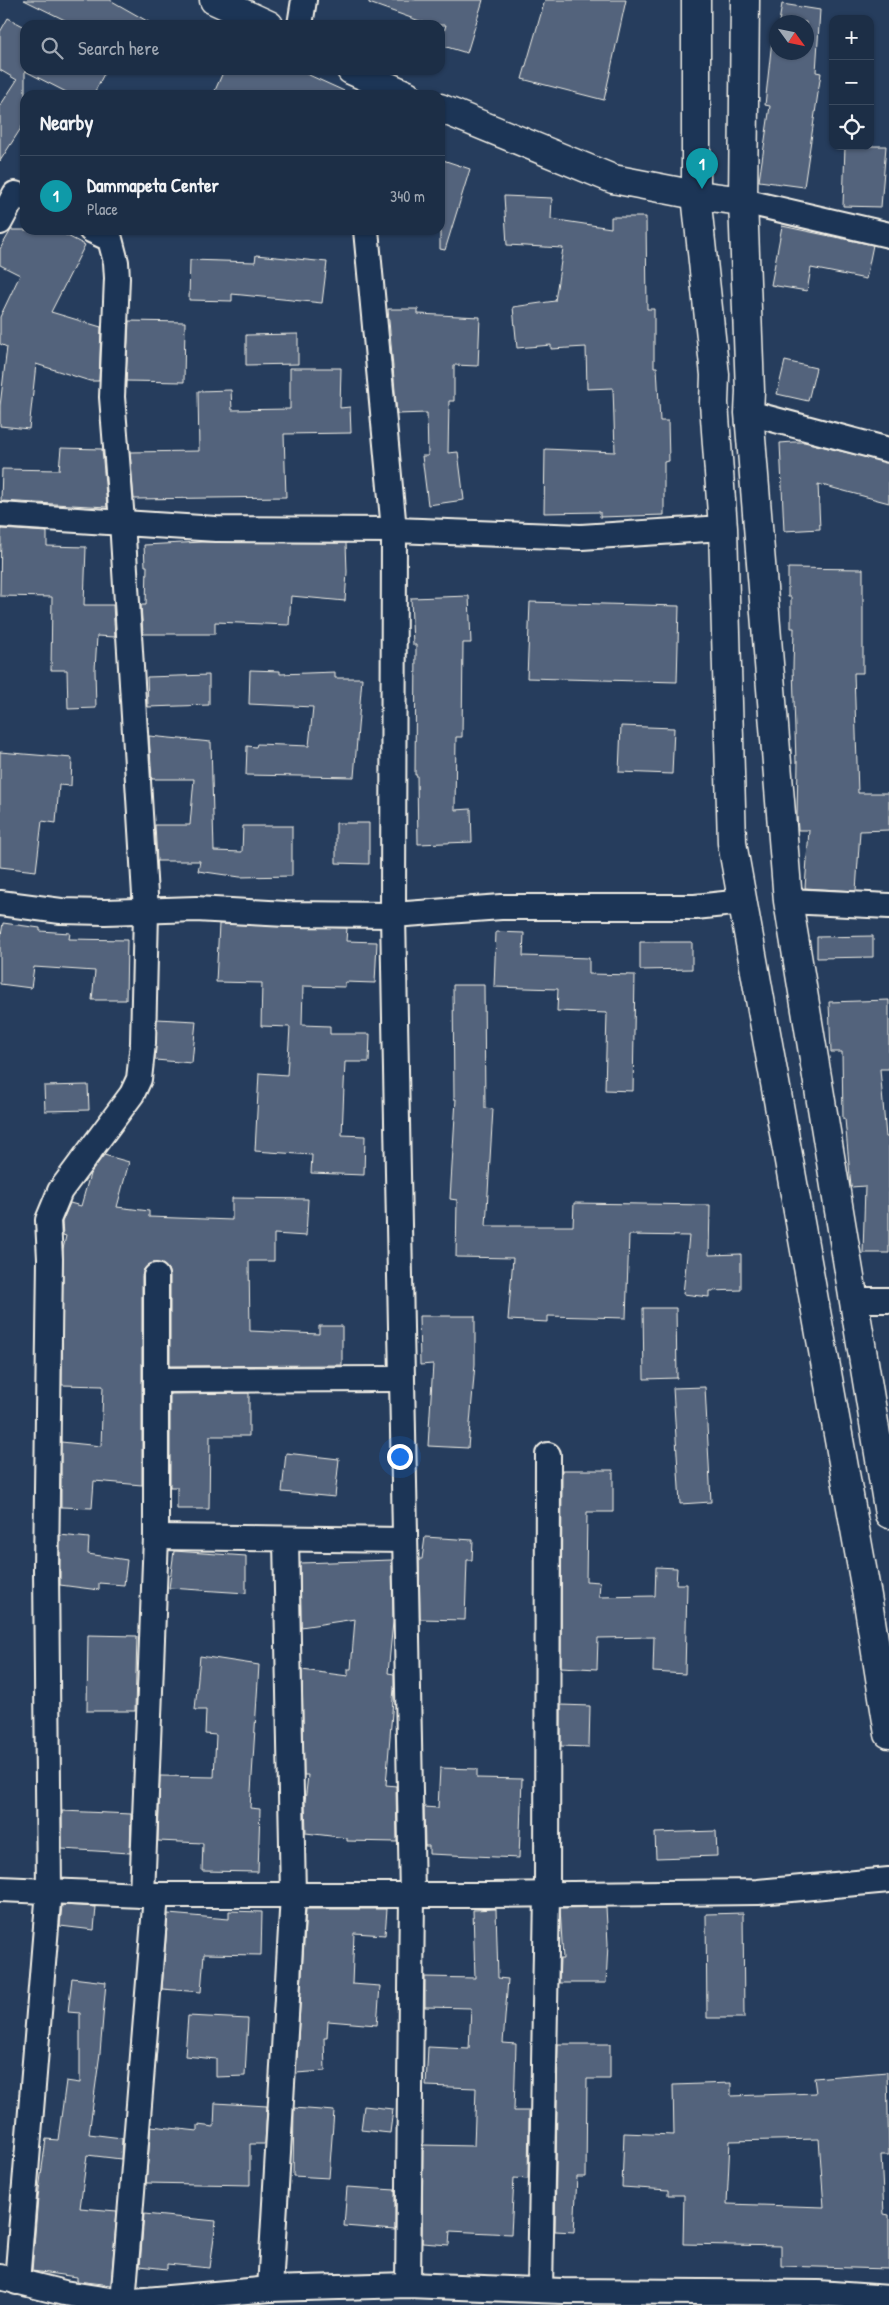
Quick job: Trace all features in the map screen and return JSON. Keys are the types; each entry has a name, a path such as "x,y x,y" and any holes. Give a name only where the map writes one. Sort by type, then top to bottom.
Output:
{"main road":[{"path":"214,0 258,20"},
{"path":"696,0 696,195 715,375 714,403 723,528 732,843 867,1596 889,1734"},
{"path":"745,0 742,201 750,391 749,413 788,901 889,1514"},
{"path":"359,81 390,90"},
{"path":"445,110 613,179 696,195 742,201"}],"street":[{"path":"301,20 304,0"},
{"path":"0,222 16,194 20,196"},
{"path":"742,201 889,235"},
{"path":"102,235 110,239 116,262 112,397 122,521 146,910 144,1043 139,1079 132,1094 60,1191 48,1220 50,1259 46,1569 49,1890 8,2279 60,2299 123,2302 239,2299 270,2289 408,2285 470,2296 540,2290 799,2293 889,2298"},
{"path":"366,235 394,530 393,915 412,1895 408,2285"},
{"path":"749,413 889,450"},
{"path":"0,515 122,521 216,529 394,530 581,537 723,528"},
{"path":"788,901 889,906"},
{"path":"0,903 61,911 196,909 286,914 393,915 501,907 695,907 744,902"},
{"path":"123,2302 149,1895 156,1537 156,1276"},
{"path":"854,1300 889,1300"},
{"path":"156,1380 401,1379"},
{"path":"540,2290 547,1894 548,1455"},
{"path":"156,1537 405,1540"},
{"path":"270,2289 293,1895 286,1540"},
{"path":"0,1889 149,1895 758,1892 889,1880"}],"building":[{"path":"24,0 110,0 145,20 65,20"},
{"path":"369,0 483,0 467,53 445,46 445,20 417,20 369,3"},
{"path":"545,0 626,0 604,100 522,79"},
{"path":"782,4 820,10 816,72 821,73 804,187 759,181 770,106 765,105 770,60 814,60 814,15 780,15"},
{"path":"8,18 20,24 20,75 25,75 25,90 20,90 20,130 0,161 0,106 17,80 0,70 0,32"},
{"path":"33,75 103,75 96,90 62,90"},
{"path":"222,75 309,75 342,90 215,90"},
{"path":"874,146 886,146 881,207 843,206 845,150 874,150"},
{"path":"445,161 470,169 445,250 440,249 440,235 445,235"},
{"path":"504,196 552,198 551,219 611,228 611,217 646,217 647,309 654,309 654,367 657,367 660,421 668,421 669,461 664,462 664,515 600,517 600,512 544,513 545,449 615,452 613,388 587,389 586,347 551,349 551,345 517,348 513,307 555,301 563,248 507,245"},
{"path":"782,226 873,245 866,279 811,268 807,291 771,285"},
{"path":"11,230 20,230 20,235 66,235 85,245 51,312 101,327 99,381 90,381 36,364 29,429 0,426 0,406 7,347 0,344 0,317 20,275 0,265 0,249"},
{"path":"256,255 327,262 322,303 232,294 232,301 189,300 190,260 255,262"},
{"path":"388,309 418,309 418,314 480,317 478,366 454,365 454,401 449,401 448,453 458,452 464,500 428,505 422,456 428,456 427,413 397,414"},
{"path":"129,321 185,322 184,382 126,381"},
{"path":"298,334 298,364 246,365 246,335"},
{"path":"785,361 816,368 808,401 777,394"},
{"path":"290,368 341,368 340,408 350,407 351,433 284,434 286,497 134,499 130,452 199,451 198,391 231,390 232,410 290,409"},
{"path":"804,442 889,463 889,503 818,484 820,529 784,531 780,443"},
{"path":"61,448 102,449 107,507 1,501 2,469 59,470"},
{"path":"1,529 47,532 47,546 86,547 84,605 113,605 115,637 97,636 95,670 96,708 68,709 67,670 51,670 52,597 0,596"},
{"path":"202,542 346,543 345,601 291,596 289,625 215,622 215,634 143,634 141,605 146,605 147,566 145,566 144,545"},
{"path":"788,568 863,569 863,673 854,673 858,793 889,793 889,830 860,831 856,891 805,888 809,830 798,830 798,762 796,762 793,668 794,628 791,628 791,597 788,597"},
{"path":"469,596 471,643 463,643 462,737 456,737 455,810 471,809 472,842 418,844 417,775 415,775 416,645 413,645 411,598"},
{"path":"530,602 679,606 677,682 527,678"},
{"path":"250,670 280,671 280,674 335,672 335,678 362,678 354,777 246,775 247,746 256,747 257,744 309,746 313,707 249,704"},
{"path":"209,675 209,705 148,707 147,677"},
{"path":"621,726 674,728 672,774 619,772"},
{"path":"149,736 211,742 214,851 242,852 243,826 292,826 292,876 240,877 198,871 200,861 157,861 155,825 190,825 194,779 152,779"},
{"path":"0,752 72,758 71,786 59,785 56,823 42,821 36,871 0,867"},
{"path":"336,823 369,823 369,864 336,863"},
{"path":"3,923 40,928 40,931 70,933 69,939 127,940 126,1000 92,1000 95,971 34,967 31,988 0,984 0,941"},
{"path":"219,924 347,928 346,941 377,942 375,983 345,982 345,987 303,986 302,1025 330,1026 330,1034 370,1034 369,1062 345,1062 342,1135 365,1136 364,1175 311,1173 312,1155 255,1151 259,1073 287,1075 290,1027 261,1026 262,983 216,982"},
{"path":"496,932 524,933 523,956 589,958 589,974 635,975 633,1091 605,1090 607,1013 557,1011 558,989 494,987"},
{"path":"873,936 873,957 817,958 817,937"},
{"path":"640,942 692,942 692,969 640,970"},
{"path":"453,985 484,985 485,1108 493,1109 486,1226 573,1226 574,1203 710,1205 709,1255 741,1254 741,1290 709,1291 709,1297 683,1294 689,1236 629,1235 626,1318 548,1316 548,1322 508,1320 513,1258 456,1257 457,1200 450,1199 456,1099 454,1099"},
{"path":"889,1000 889,1069 880,1069 886,1137 889,1137 889,1253 863,1253 865,1186 851,1187 845,1119 843,1119 842,1052 831,1052 829,1002"},
{"path":"157,1019 196,1021 192,1063 155,1060"},
{"path":"88,1085 89,1110 45,1111 44,1086"},
{"path":"104,1155 129,1162 117,1207 149,1211 149,1217 232,1220 232,1198 308,1199 306,1236 274,1234 274,1261 249,1261 250,1331 319,1334 319,1326 342,1326 342,1365 170,1366 170,1276 168,1269 162,1264 150,1264 144,1269 142,1276 142,1485 94,1481 92,1508 61,1507 61,1442 101,1446 103,1386 62,1385 63,1249 66,1236 63,1235 62,1222 70,1203 81,1206 90,1174"},
{"path":"643,1308 676,1308 677,1378 644,1379"},
{"path":"419,1316 475,1316 475,1364 468,1448 428,1446 433,1364 420,1365"},
{"path":"705,1387 711,1502 680,1504 673,1388"},
{"path":"249,1393 249,1436 210,1436 209,1509 177,1509 177,1487 170,1487 170,1394"},
{"path":"286,1453 339,1459 335,1497 282,1492"},
{"path":"562,1470 613,1470 613,1512 587,1512 586,1581 600,1582 599,1597 655,1596 656,1567 677,1568 676,1584 687,1584 685,1674 653,1672 654,1637 598,1638 597,1669 561,1667"},
{"path":"60,1535 89,1538 88,1554 127,1560 124,1585 99,1583 99,1590 60,1585"},
{"path":"425,1537 473,1540 472,1560 467,1560 465,1620 420,1619 419,1559 422,1559"},
{"path":"174,1551 246,1556 246,1593 169,1588"},
{"path":"392,1560 393,1622 388,1673 394,1674 394,1688 386,1785 396,1786 397,1842 347,1841 347,1838 306,1833 305,1802 308,1775 304,1775 302,1670 348,1676 348,1669 351,1669 355,1619 301,1627 300,1563"},
{"path":"88,1635 137,1636 135,1711 87,1711"},
{"path":"200,1656 259,1665 250,1808 260,1809 258,1872 202,1871 203,1843 158,1841 160,1776 214,1777 216,1735 205,1734 206,1710 195,1710"},
{"path":"561,1705 590,1706 589,1747 561,1746"},
{"path":"440,1768 477,1769 477,1778 522,1779 519,1858 429,1854 429,1846 425,1846 424,1807 438,1808"},
{"path":"62,1811 131,1814 130,1853 62,1849"},
{"path":"716,1831 717,1856 656,1858 655,1833"},
{"path":"62,1905 96,1907 94,1930 60,1926"},
{"path":"606,1907 608,1944 606,1983 559,1983 560,1959 563,1959 560,1908"},
{"path":"306,1909 387,1909 385,1935 354,1933 352,1984 380,1986 377,2025 328,2021 327,2038 324,2038 325,2071 296,2073"},
{"path":"496,1909 498,1978 508,1979 503,2043 516,2044 514,2111 529,2111 528,2179 514,2178 511,2234 450,2231 449,2245 422,2243 423,2145 474,2146 476,2088 426,2086 428,2047 469,2049 471,2008 425,2007 425,1977 475,1978 473,1910"},
{"path":"229,1911 262,1912 261,1955 204,1954 201,1992 162,1989 168,1914 229,1919"},
{"path":"743,1913 744,2018 707,2018 706,1914"},
{"path":"72,1978 106,1982 100,2053 89,2134 122,2138 121,2159 87,2155 80,2208 117,2211 111,2285 77,2281 77,2277 32,2271 38,2197 46,2139 58,2140 66,2081 80,2083 80,2013 68,2012"},
{"path":"188,2016 248,2019 245,2076 216,2077 216,2059 185,2056"},
{"path":"558,2044 610,2044 610,2079 587,2079 586,2177 577,2177 574,2232 555,2231"},
{"path":"887,2072 889,2155 881,2155 884,2214 889,2215 889,2269 781,2266 781,2246 683,2244 684,2195 668,2195 668,2190 622,2187 624,2133 674,2135 673,2085 731,2083 731,2096 816,2093 814,2078","holes":["819,2139 824,2207 727,2204 730,2141"]},
{"path":"215,2103 267,2106 265,2144 250,2144 250,2185 146,2183 151,2126 198,2131 198,2125 214,2127"},
{"path":"364,2106 393,2109 390,2133 361,2130"},
{"path":"294,2108 334,2111 329,2178 293,2176"},
{"path":"347,2187 395,2190 395,2230 344,2226"},
{"path":"144,2214 216,2221 210,2268 167,2264 167,2269 140,2266"}],"place":[{"name":"Dammapeta Center","path":"702,189"}]}
